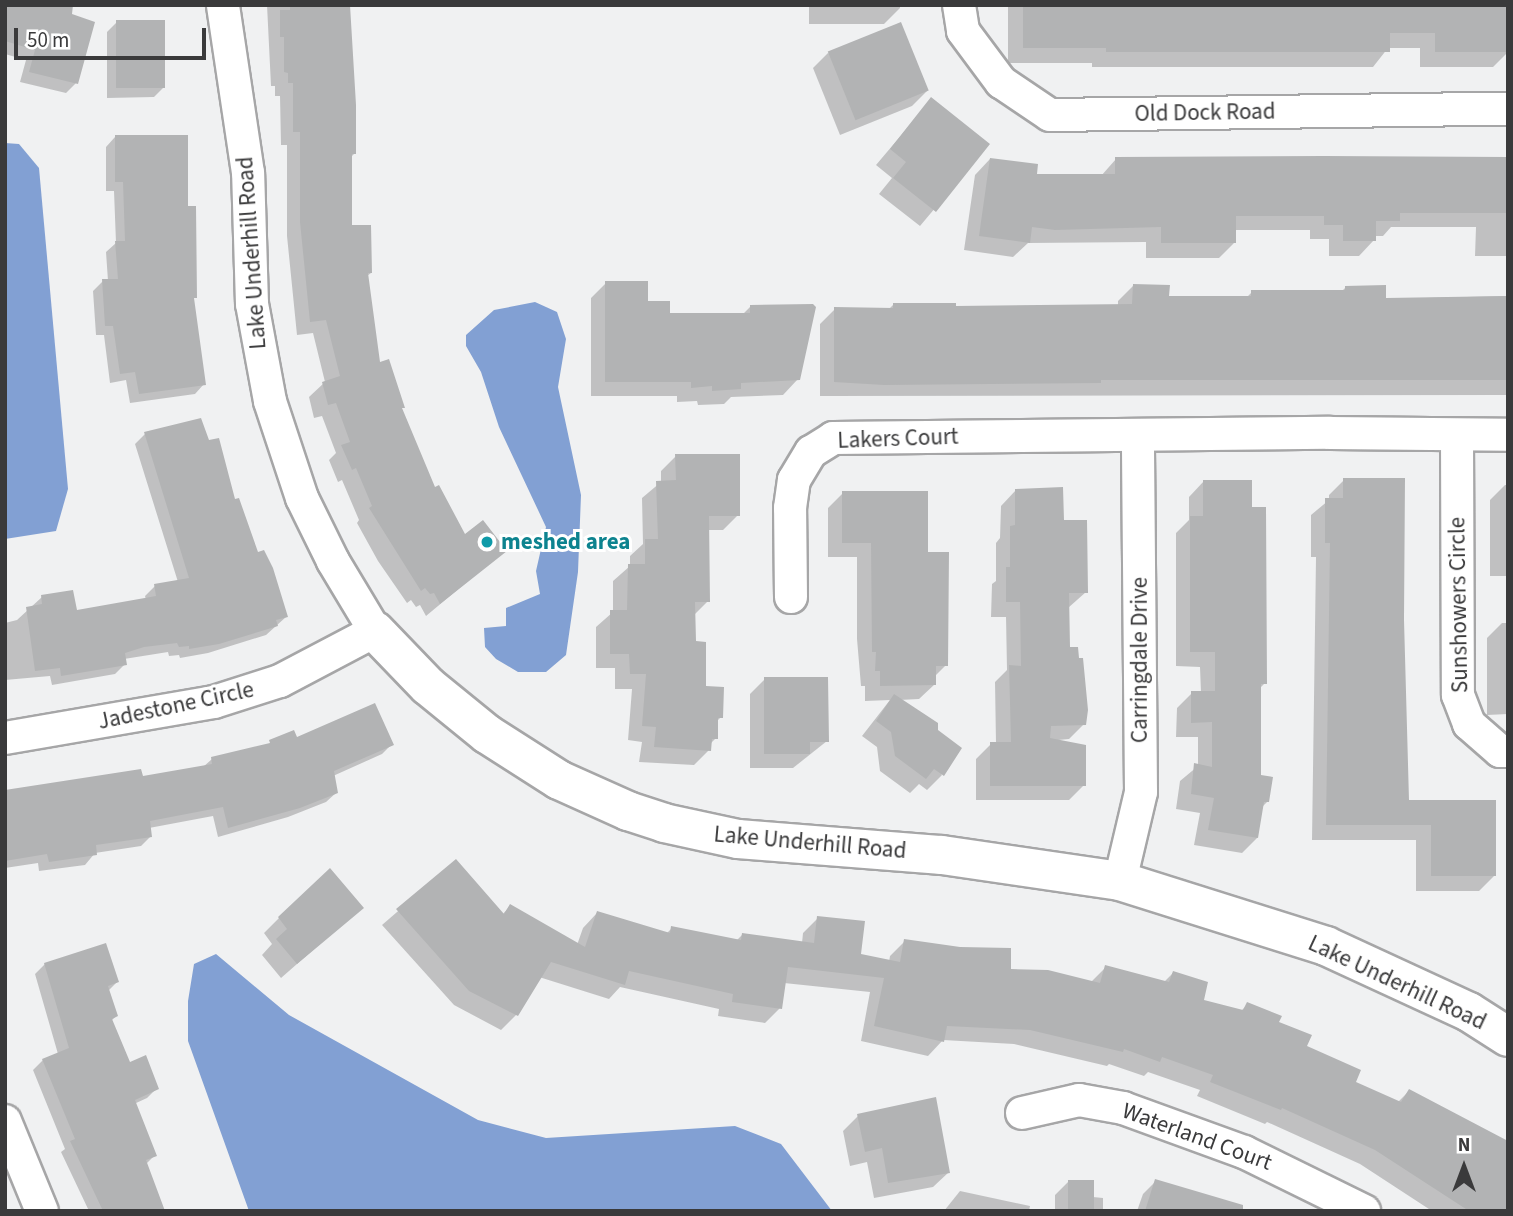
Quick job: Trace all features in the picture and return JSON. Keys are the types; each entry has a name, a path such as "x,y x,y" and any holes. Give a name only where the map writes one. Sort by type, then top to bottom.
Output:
{"street":[{"name":"Lake Underhill Road","path":"223,5 248,173 252,304 270,401 302,498 333,561 376,631 438,694 521,757 589,795 664,823 763,842 954,856 1120,881 1326,946 1469,1012 1508,1037"},
{"name":"Old Dock Road","path":"959,5 963,31 1002,82 1050,115 1508,109"},
{"path":"1138,436 1330,432 1508,435"},
{"name":"Lakers Court","path":"791,597 791,492 804,461 825,442 842,437 1138,436"},
{"name":"Carringdale Drive","path":"1120,881 1141,792 1138,436"},
{"name":"Sunshowers Circle","path":"1457,436 1458,695 1469,724 1500,751 1508,751"},
{"name":"Jadestone Circle","path":"5,738 214,702 280,681 376,631"},
{"name":"Waterland Court","path":"1022,1113 1079,1100 1123,1108 1244,1152 1364,1211"},
{"path":"5,1121 42,1211"}],"water":[{"path":"5,143 19,144 39,168 68,489 56,531 5,539"},
{"path":"535,302 557,312 566,339 558,387 581,495 578,572 566,655 546,672 518,672 496,659 485,647 484,628 506,626 506,608 540,594 536,571 546,527 499,427 481,372 466,346 466,335 494,310"},
{"path":"216,954 289,1015 478,1120 546,1138 735,1126 781,1144 832,1211 249,1211 188,1041 188,1001 194,964"}],"building":[{"path":"5,5 73,5 72,14 95,22 78,84 29,72 35,50 5,41"},
{"path":"290,5 350,5 356,105 356,154 352,154 352,225 371,225 372,273 368,273 380,362 389,359 405,408 402,408 435,487 439,485 465,534 483,520 507,551 440,604 434,593 430,594 425,588 421,591 369,508 372,506 356,468 352,470 341,445 350,442 336,403 328,405 322,382 340,376 326,320 310,322 300,222 300,132 293,132 293,83 288,83 288,73 284,72 284,37 280,37 280,10 290,10"},
{"path":"1023,5 1508,5 1508,52 1435,52 1435,33 1390,33 1390,52 1106,52 1106,48 1023,48"},
{"path":"116,20 165,20 165,88 116,88"},
{"path":"901,22 929,91 855,120 828,52"},
{"path":"931,97 990,144 936,212 893,178 906,162 890,149"},
{"path":"115,135 188,135 188,206 196,206 197,298 194,298 206,385 139,394 135,372 120,374 113,326 105,326 102,279 118,279 115,241 125,241 123,182 115,182"},
{"path":"1115,157 1508,157 1508,213 1400,213 1400,221 1376,221 1376,241 1343,241 1343,225 1324,225 1324,216 1236,216 1236,243 1161,243 1161,227 1055,230 1032,227 1030,243 979,236 990,158 1038,164 1037,174 1115,174"},
{"path":"605,281 648,281 648,301 670,301 670,313 750,313 750,305 813,304 816,307 800,380 741,383 741,389 712,391 712,386 691,388 691,382 605,382"},
{"path":"1133,284 1170,285 1169,296 1251,296 1251,290 1345,290 1345,286 1386,285 1386,298 1508,296 1508,380 1101,380 1101,383 884,385 834,382 834,307 893,308 893,303 956,303 956,306 1132,304"},
{"path":"201,418 209,440 219,438 235,499 239,498 258,552 264,550 273,568 288,617 276,620 278,626 219,644 189,649 189,646 179,647 177,643 144,647 125,653 127,665 61,676 60,668 35,671 26,607 42,604 41,595 73,590 77,610 156,596 154,584 189,578 144,432"},
{"path":"675,454 740,454 740,516 709,516 710,602 695,602 696,641 706,642 706,686 724,687 723,718 718,718 718,739 712,739 711,751 654,747 656,727 642,726 646,674 630,674 629,654 610,654 610,610 627,610 628,564 645,564 645,539 658,539 656,481 676,480"},
{"path":"1343,478 1405,478 1404,620 1409,800 1496,800 1496,876 1431,876 1431,825 1326,825 1330,543 1325,543 1325,498 1343,498"},
{"path":"1203,480 1252,480 1252,507 1266,507 1267,684 1261,684 1261,775 1273,777 1269,802 1264,802 1258,838 1208,830 1214,798 1191,794 1194,763 1212,767 1212,722 1191,723 1191,691 1215,691 1215,652 1190,652 1190,516 1203,516"},
{"path":"1063,487 1064,520 1087,520 1088,593 1069,593 1070,647 1078,647 1079,658 1083,658 1088,710 1086,725 1051,726 1050,738 1086,745 1086,786 990,786 990,742 1011,742 1009,665 1021,666 1020,602 1006,602 1006,567 1010,567 1010,526 1015,525 1015,489"},
{"path":"842,491 928,491 928,552 949,552 948,666 936,666 936,685 880,686 880,671 875,671 876,652 872,652 871,543 842,543"},
{"path":"764,677 828,677 829,742 810,742 810,754 764,754"},
{"path":"894,694 938,723 938,730 962,748 944,776 934,769 926,779 895,756 891,732 876,721"},
{"path":"375,703 394,745 334,771 338,793 300,808 228,828 223,807 150,821 152,837 96,845 97,855 49,862 47,854 5,861 5,790 141,769 143,776 212,764 211,757 270,743 269,740 294,730 297,737"},
{"path":"456,859 504,914 510,904 585,947 597,911 670,933 671,926 741,940 742,933 814,943 817,916 865,921 861,954 900,962 904,939 960,947 1011,948 1011,969 1048,970 1100,983 1105,965 1169,982 1173,971 1208,982 1204,1000 1243,1010 1247,1002 1282,1016 1279,1022 1312,1035 1307,1046 1361,1070 1356,1082 1401,1102 1409,1089 1508,1141 1508,1211 1469,1211 1375,1150 1282,1108 1281,1110 1210,1082 1213,1075 1162,1057 1160,1062 1124,1049 1123,1052 1030,1030 947,1026 944,1042 874,1026 884,978 788,967 782,1009 732,1002 733,994 629,971 625,985 551,962 518,1016 469,991 396,909"},
{"path":"330,868 364,908 297,964 276,939 287,929 278,917"},
{"path":"106,943 119,982 108,986 118,1016 112,1019 130,1062 146,1055 159,1089 135,1100 157,1156 146,1160 165,1211 103,1211 70,1141 75,1139 42,1059 69,1048 44,963"},
{"path":"936,1097 950,1173 888,1183 882,1148 865,1152 857,1114"},
{"path":"1155,1179 1243,1205 1243,1211 1145,1211"},
{"path":"1068,1180 1094,1180 1094,1211 1068,1211"}],"place":[{"name":"meshed area","path":"487,542"}]}
